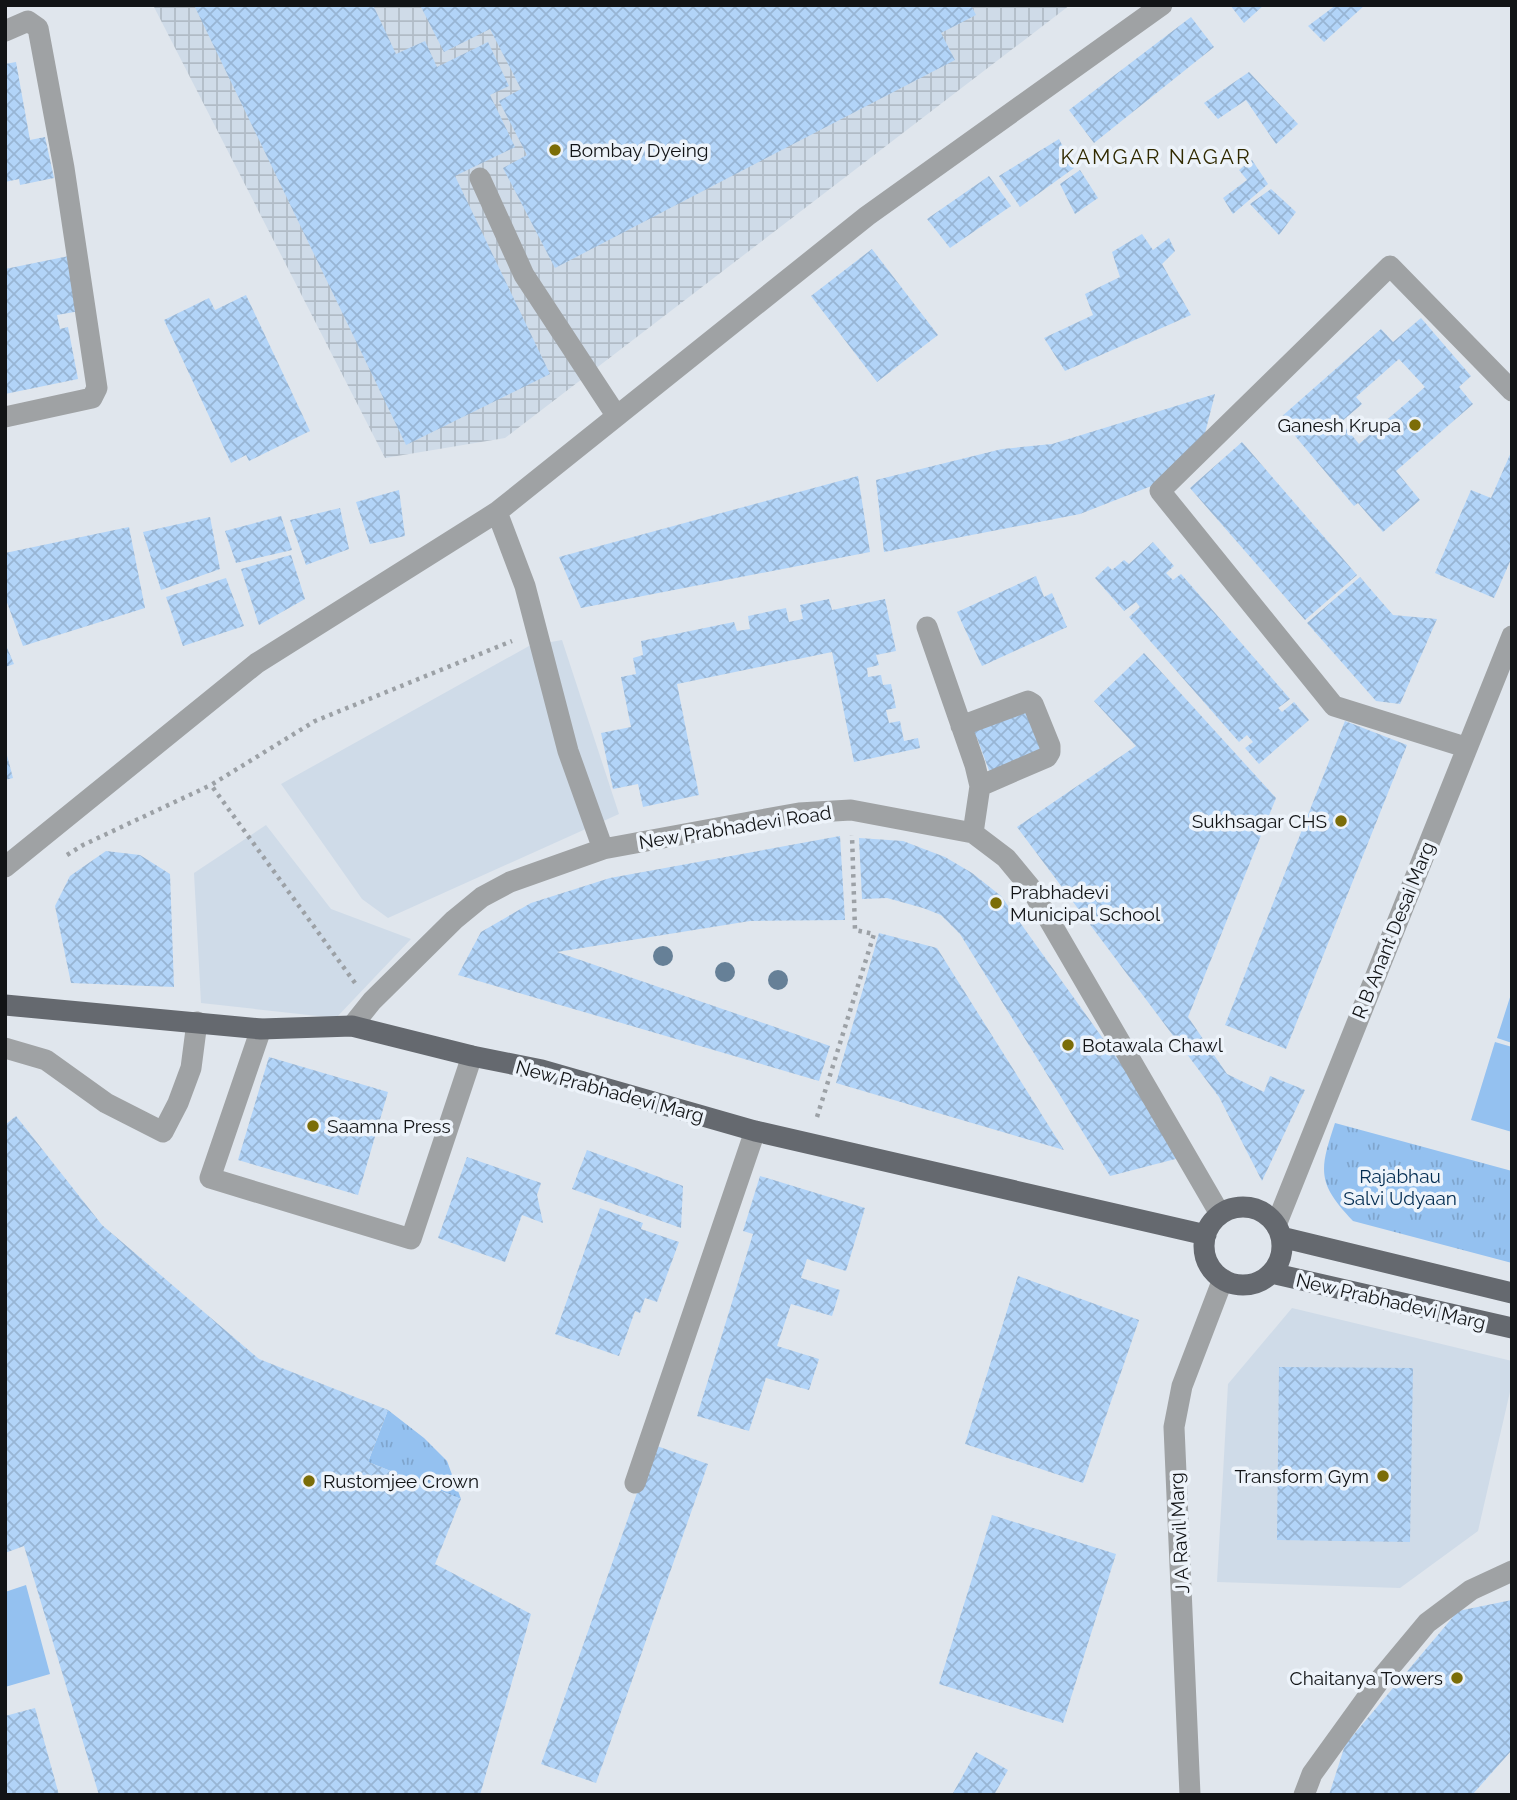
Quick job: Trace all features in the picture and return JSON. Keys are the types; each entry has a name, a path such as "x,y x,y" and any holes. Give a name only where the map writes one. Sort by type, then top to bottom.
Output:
{"main road":[{"name":"New Prabhadevi Marg","path":"5,1005 261,1029 352,1026 472,1056 542,1070 755,1131 1206,1235"},
{"name":"New Prabhadevi Marg","path":"1220,1214 1244,1207 1257,1209 1268,1216 1279,1231 1278,1262 1271,1273 1248,1284 1236,1284 1223,1279"},
{"path":"1220,1214 1211,1223 1204,1248 1207,1261 1223,1279"},
{"name":"New Prabhadevi Marg","path":"1279,1231 1512,1293"},
{"name":"New Prabhadevi Marg","path":"1271,1273 1512,1328"}],"street":[{"path":"5,867 257,663 497,512 867,216 1162,5"},
{"path":"5,31 28,21 38,28 64,168 97,388 92,398 5,416"},
{"path":"480,178 524,275 616,415"},
{"path":"1465,747 1334,706 1160,491 1390,266 1512,391"},
{"path":"497,512 525,586 568,751 603,849"},
{"path":"926,627 980,786 973,833"},
{"name":"R B Anant Desai Marg","path":"1279,1231 1465,747 1512,636"},
{"path":"961,726 1028,701 1033,704 1051,746 1047,757 980,786"},
{"name":"New Prabhadevi Road","path":"352,1026 372,1002 454,920 482,897 510,882 603,849 799,813 851,810 973,833 1006,858 1030,887 1220,1214"},
{"path":"5,1048 46,1060 106,1102 163,1132 191,1068 197,1022"},
{"path":"261,1029 210,1178 411,1239 472,1056"},
{"path":"635,1483 755,1131"},
{"name":"J A Ravil Marg","path":"1189,1795 1174,1427 1182,1386 1223,1279"},
{"path":"1304,1795 1312,1774 1382,1678 1427,1623 1471,1590 1512,1572"}],"path":[{"path":"61,859 83,845 211,785 315,721 537,631"},
{"path":"211,785 361,992 372,1002"},
{"path":"809,1144 874,934 855,930 851,810"}],"shaded area":[{"name":"Bombay Dyeing","path":"153,5 1070,5 505,438 385,458"},
{"path":"562,640 619,814 388,918 362,899 281,784 529,646"},
{"path":"266,825 331,909 411,939 336,1018 201,1003 194,873"},
{"path":"1292,1308 1512,1361 1512,1383 1478,1531 1400,1588 1217,1582 1228,1384"}],"green space":[{"path":"1512,991 1512,1043 1497,1038"},
{"path":"1495,1042 1512,1047 1512,1132 1471,1120"},
{"name":"Rajabhau Salvi Udyaan","path":"1335,1123 1512,1171 1512,1263 1353,1221 1333,1196 1324,1176 1326,1153"},
{"path":"388,1410 424,1438 447,1461 461,1499 368,1462"},
{"path":"26,1585 50,1674 5,1687 5,1592"}],"building":[{"path":"194,5 373,5 396,54 425,41 437,67 488,42 509,86 490,95 515,147 455,176 550,374 406,445"},
{"path":"420,5 971,5 976,15 941,33 955,60 555,268 503,168 527,155 499,101 521,89 490,29 444,52"},
{"path":"1230,5 1264,5 1244,23"},
{"path":"1336,5 1365,5 1324,42 1308,26"},
{"path":"1191,17 1214,47 1094,143 1069,110"},
{"path":"16,62 30,140 45,137 54,178 20,185 19,179 5,182 5,64"},
{"path":"1249,72 1298,124 1276,144 1246,100 1218,119 1204,103"},
{"path":"1059,139 1074,168 1020,207 999,176"},
{"path":"1252,160 1268,184 1233,214 1223,198 1247,180 1239,170"},
{"path":"1080,170 1098,198 1075,214 1060,184"},
{"path":"989,176 1011,206 950,248 927,219"},
{"path":"1271,189 1296,212 1279,235 1250,204"},
{"path":"1142,234 1153,250 1169,238 1175,251 1162,264 1191,315 1065,371 1044,338 1093,315 1085,294 1120,277 1112,252"},
{"path":"872,249 938,335 877,382 811,296"},
{"path":"69,256 80,311 57,315 60,329 68,327 78,379 5,394 5,269"},
{"path":"246,295 310,431 249,461 246,455 231,463 164,320 209,298 215,310"},
{"name":"Ganesh Krupa","path":"1421,318 1471,376 1459,387 1473,404 1396,471 1420,500 1383,532 1358,503 1354,506 1280,418 1381,329 1393,342","holes":["1399,359 1425,387 1359,444 1341,422 1362,404 1356,397"]},
{"path":"1215,394 1203,441 1154,485 1080,514 884,552 876,480 1002,449 1052,444"},
{"path":"1242,442 1357,575 1305,620 1190,488"},
{"path":"1512,450 1512,557 1494,598 1435,573 1471,490 1491,498"},
{"path":"858,476 870,552 581,608 559,557"},
{"path":"399,490 405,536 370,544 356,502"},
{"path":"340,508 349,549 306,565 290,520"},
{"path":"281,516 292,550 236,563 225,531"},
{"path":"210,517 220,569 161,590 143,532"},
{"path":"129,527 145,608 23,646 5,597 5,553"},
{"path":"1153,542 1174,566 1166,573 1173,580 1181,574 1290,699 1278,708 1282,712 1294,702 1309,720 1259,764 1245,748 1253,742 1247,735 1239,742 1129,617 1140,607 1136,602 1124,611 1095,578 1108,566 1112,570 1124,560 1129,564"},
{"path":"291,555 305,599 259,625 241,569"},
{"path":"1036,576 1044,597 1052,593 1067,627 982,666 957,612"},
{"path":"1360,577 1393,615 1437,619 1400,704 1376,701 1307,623"},
{"path":"226,578 244,626 183,646 166,597"},
{"path":"829,599 832,610 885,599 896,651 876,655 879,665 867,668 868,677 881,675 883,685 891,684 896,708 886,710 889,723 900,721 904,741 918,738 920,748 854,762 832,652 677,684 699,795 643,807 638,784 613,789 601,733 631,727 621,677 636,674 633,658 643,655 641,641 734,622 737,631 750,629 748,616 786,608 789,622 803,619 800,605"},
{"path":"5,643 14,664 5,667"},
{"path":"1144,653 1276,798 1188,1017 1227,1074 1264,1092 1270,1076 1305,1090 1262,1181 1219,1097 1017,827 1136,746 1094,701"},
{"path":"1026,706 1043,753 990,773 977,738 973,739 969,727"},
{"name":"Sukhsagar CHS","path":"1345,721 1407,745 1286,1049 1225,1025"},
{"path":"5,748 13,778 5,780"},
{"path":"840,836 845,920 750,921 557,952 830,1046 819,1081 458,975 481,932 531,903 610,878"},
{"name":"Botawala Chawl","path":"859,838 903,841 945,857 972,873 1001,896 1187,1156 1110,1176 960,934 941,915 923,908 887,898 862,899"},
{"path":"106,851 140,855 170,874 174,987 71,983 55,906 70,876"},
{"path":"879,933 937,948 1064,1150 836,1083"},
{"name":"Saamna Press","path":"269,1057 388,1092 358,1195 238,1160"},
{"name":"Rustomjee Crown","path":"16,1116 102,1225 259,1359 388,1410 368,1462 461,1499 435,1564 531,1614 480,1795 99,1795 24,1546 5,1553 5,1125"},
{"path":"587,1150 683,1186 681,1228 572,1189"},
{"path":"467,1157 541,1183 537,1195 543,1223 522,1215 505,1262 438,1238"},
{"path":"760,1176 865,1208 846,1271 807,1259 801,1278 840,1290 832,1316 791,1304 777,1346 819,1359 809,1390 766,1378 749,1431 697,1416 753,1234 743,1231"},
{"path":"600,1208 643,1223 641,1229 679,1242 657,1302 645,1298 640,1313 635,1311 619,1356 555,1334"},
{"path":"1018,1276 1139,1320 1083,1483 965,1444"},
{"path":"1279,1367 1413,1368 1410,1542 1277,1540"},
{"path":"654,1445 708,1464 596,1783 541,1764"},
{"path":"992,1515 1116,1554 1063,1723 939,1684"},
{"name":"Chaitanya Towers","path":"1512,1600 1512,1750 1472,1795 1329,1795 1345,1745 1458,1611"},
{"path":"35,1708 59,1795 5,1795 5,1716"},
{"path":"976,1752 1008,1770 994,1795 952,1795"}],"place":[{"name":"Bombay Dyeing","path":"555,150"},
{"name":"Ganesh Krupa","path":"1415,425"},
{"name":"Sukhsagar CHS","path":"1341,821"},
{"name":"Prabhadevi Municipal School","path":"996,903"},
{"name":"Botawala Chawl","path":"1068,1045"},
{"name":"Saamna Press","path":"313,1126"},
{"name":"Transform Gym","path":"1383,1476"},
{"name":"Rustomjee Crown","path":"309,1481"},
{"name":"Chaitanya Towers","path":"1457,1678"}],"district":[{"name":"KAMGAR NAGAR","path":"1156,157"}]}
